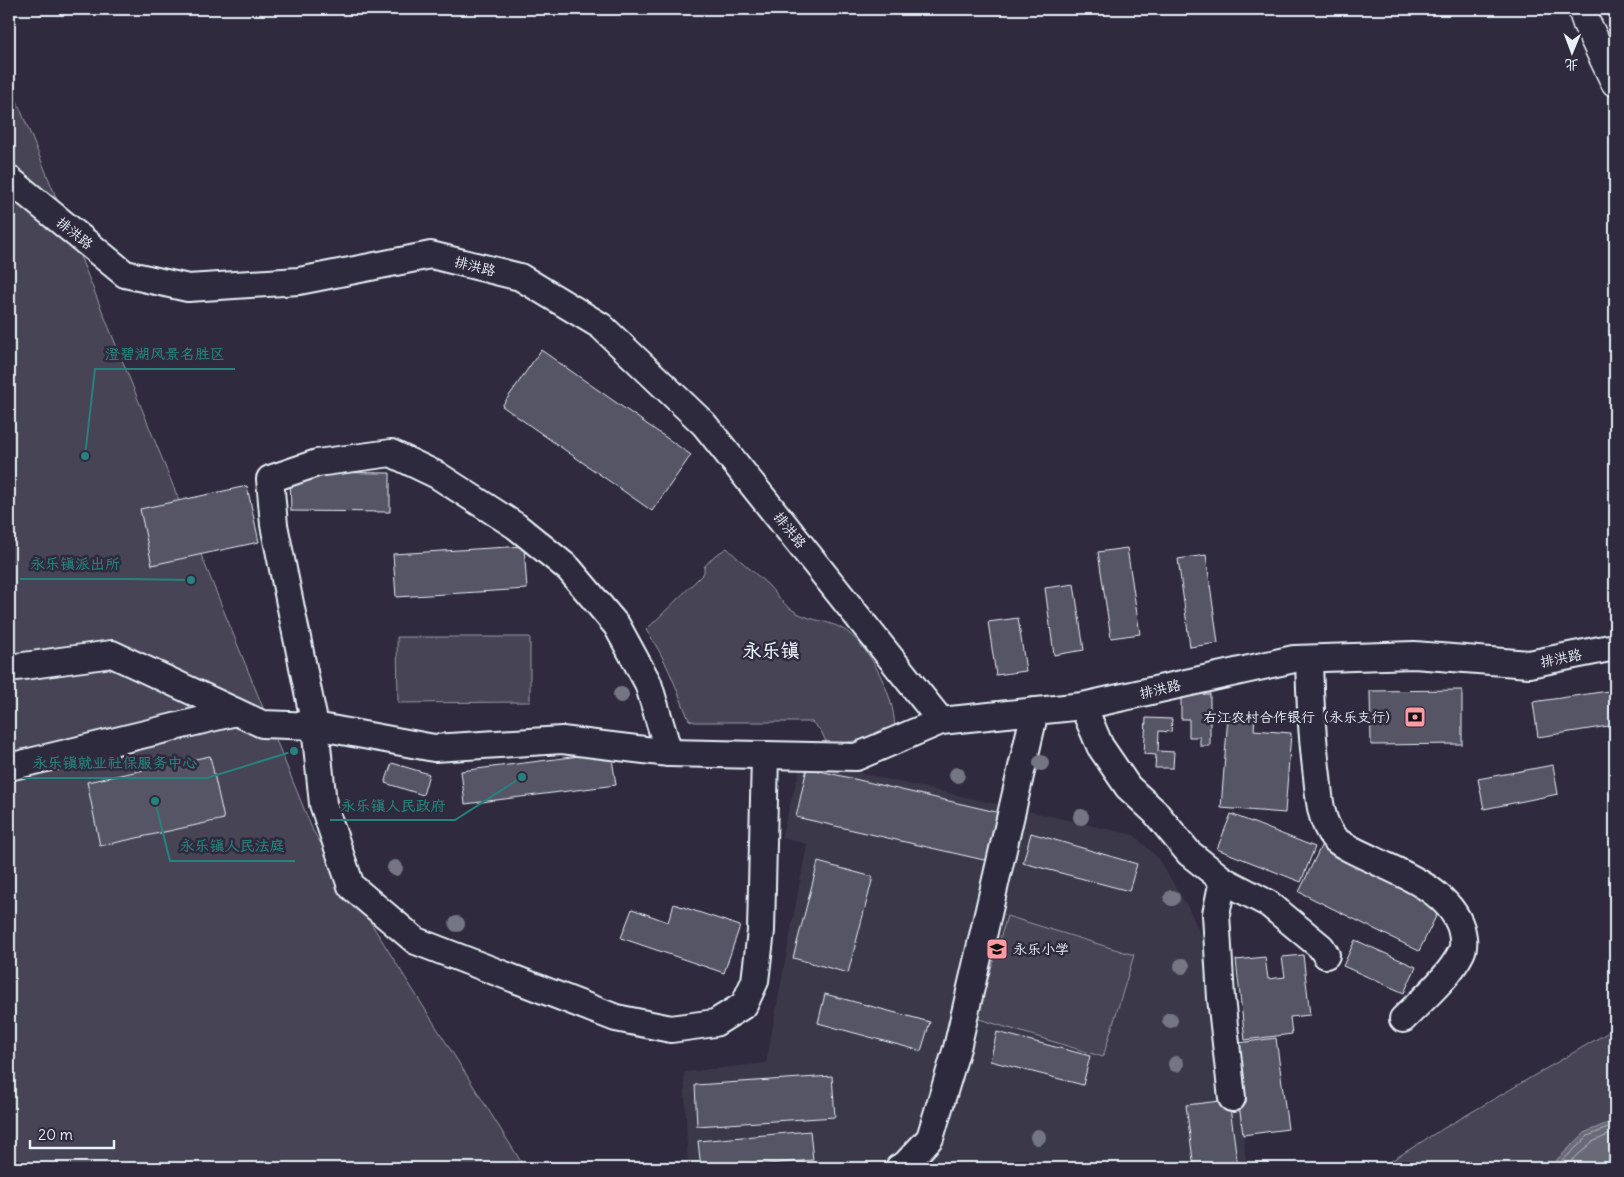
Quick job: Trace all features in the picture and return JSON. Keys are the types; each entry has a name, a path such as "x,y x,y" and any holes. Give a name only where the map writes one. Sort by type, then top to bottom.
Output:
{"highway":[{"path":"1582,9 1587,24 1615,82"}],"street":[{"name":"排洪路","path":"9,178 125,274 188,288 299,281 431,255 520,276 601,326 704,424 941,721 1083,706 1294,659 1414,655 1529,664 1615,647"},
{"path":"669,752 648,683 617,626 569,569 516,526 437,475 391,453 317,463 270,479 274,524 315,726 323,804 351,886 416,941 616,1018 671,1029 715,1023 744,1005 755,981 761,931 765,755"},
{"path":"9,668 112,654 262,724 315,726 434,748 562,740 669,752 856,757 941,721"},
{"path":"1308,658 1312,737 1322,813 1334,838 1359,853 1398,871 1447,903 1458,920 1464,938 1461,953 1443,978 1403,1019"},
{"path":"1083,706 1100,746 1128,787 1155,812 1189,853 1223,880 1269,904 1321,947 1326,955"},
{"path":"9,767 236,712"},
{"path":"899,1168 905,1165 930,1138 957,1048 1035,712"},
{"path":"1223,880 1216,914 1221,998 1232,1098"}],"shaded area":[{"path":"9,81 313,831 525,1168 9,1168"},
{"path":"727,548 767,584 791,609 803,616 841,628 852,635 862,646 880,674 887,690 892,706 894,733 828,746 821,731 812,722 695,722 689,720 665,663 646,630 704,573 704,567 714,556"},
{"path":"397,637 530,637 530,702 398,703"},
{"name":"永乐小学","path":"802,760 1134,835 1157,857 1189,909 1226,989 1247,1168 688,1168 684,1072 766,1063 807,844 781,838"},
{"path":"1007,916 1134,955 1103,1057 976,1018"},
{"path":"1615,1024 1615,1168 1380,1168 1434,1134 1607,1033"}],"water":[{"path":"1615,1120 1615,1168 1548,1168 1586,1132"}],"building":[{"path":"541,350 691,455 652,511 502,406"},
{"path":"290,472 390,473 390,512 291,511"},
{"path":"247,486 259,542 152,565 140,509"},
{"path":"524,546 527,589 396,597 393,554"},
{"path":"1127,548 1140,634 1111,638 1098,552"},
{"path":"1206,555 1218,643 1190,647 1178,559"},
{"path":"1074,584 1084,650 1054,655 1045,588"},
{"path":"1018,618 1026,671 996,675 988,622"},
{"path":"1462,690 1462,744 1371,745 1370,691"},
{"path":"1615,690 1615,725 1538,737 1533,702"},
{"path":"1181,694 1210,694 1210,746 1200,746 1200,737 1189,737 1189,719 1181,719"},
{"path":"1228,716 1255,718 1254,730 1291,733 1285,813 1221,808"},
{"path":"1146,718 1172,719 1171,732 1159,731 1158,751 1174,752 1173,768 1155,768 1156,755 1144,754"},
{"path":"611,752 616,785 465,804 461,771"},
{"path":"210,756 224,819 100,846 87,782"},
{"path":"392,763 429,774 423,795 385,783"},
{"path":"1553,765 1558,794 1484,809 1478,779"},
{"path":"807,768 1009,815 997,863 796,817"},
{"path":"1231,814 1315,847 1301,882 1217,849"},
{"path":"1031,833 1137,864 1129,891 1023,863"},
{"path":"1322,844 1443,902 1419,951 1299,892"},
{"path":"818,862 873,877 848,973 793,958"},
{"path":"674,904 740,926 724,973 621,938 632,909 668,922"},
{"path":"1355,940 1416,967 1404,993 1343,966"},
{"path":"1303,955 1310,1015 1290,1017 1292,1034 1245,1040 1236,960 1265,957 1268,979 1285,977 1282,957"},
{"path":"825,994 930,1022 921,1051 818,1023"},
{"path":"997,1032 1090,1056 1083,1085 990,1061"},
{"path":"1276,1038 1288,1129 1243,1135 1231,1044"},
{"path":"832,1076 835,1117 697,1126 695,1085"},
{"path":"1229,1100 1238,1168 1194,1168 1186,1105"},
{"path":"810,1131 813,1160 723,1168 701,1168 698,1141"}],"place":[{"name":"澄碧湖风景名胜区","path":"85,456"},
{"name":"永乐镇派出所","path":"191,580"},
{"name":"右江农村合作银行（永乐支行）","path":"1415,717"},
{"name":"永乐镇就业社保服务中心","path":"294,751"},
{"name":"永乐镇人民政府","path":"522,777"},
{"name":"永乐镇人民法庭","path":"155,801"},
{"name":"永乐小学","path":"997,949"}],"district":[{"name":"永乐镇","path":"771,650"}]}
